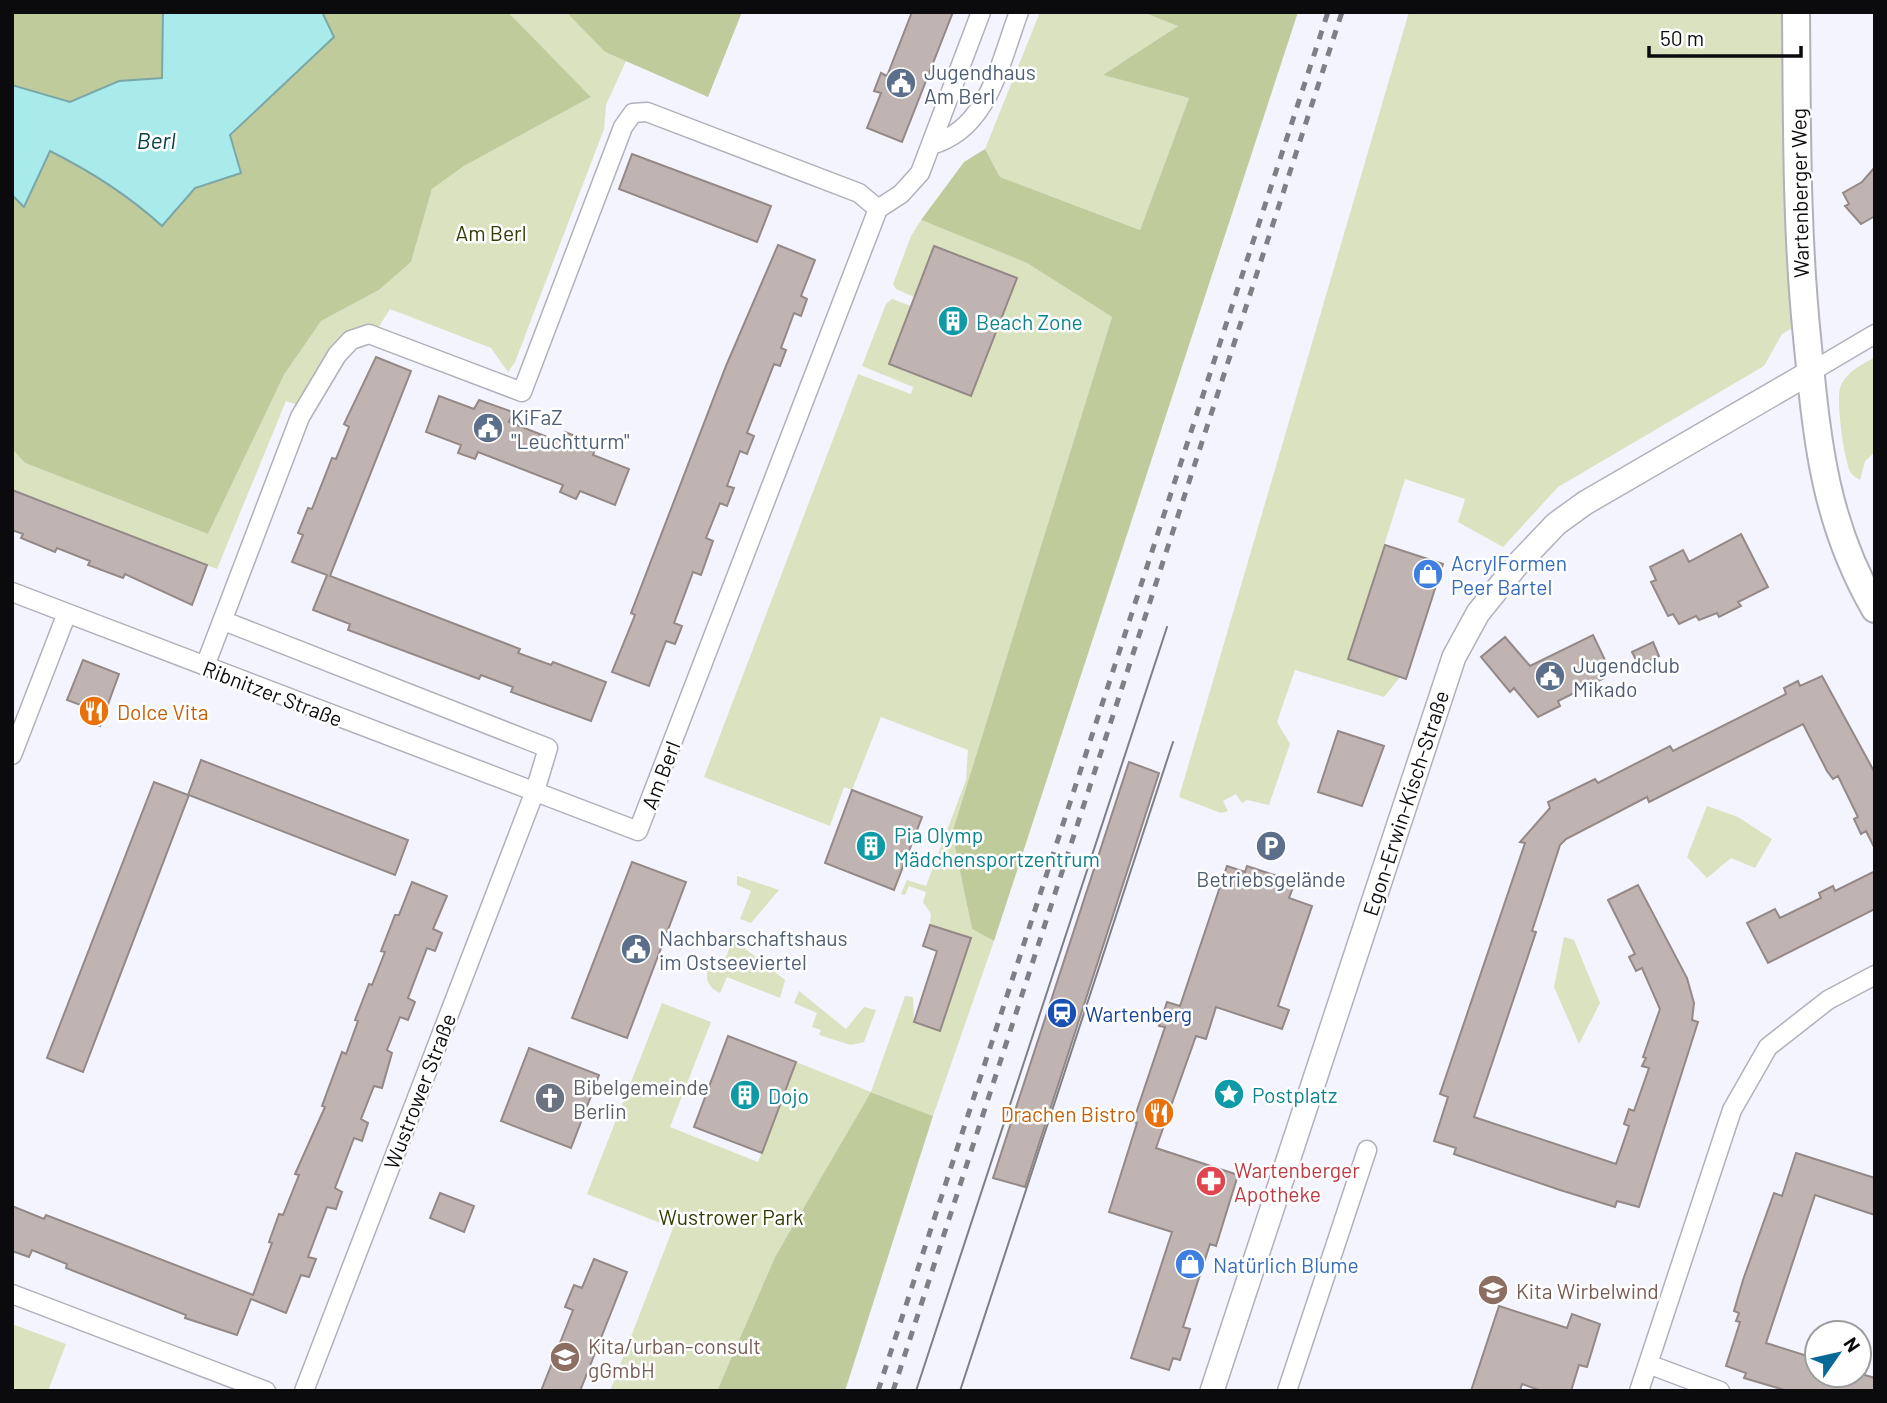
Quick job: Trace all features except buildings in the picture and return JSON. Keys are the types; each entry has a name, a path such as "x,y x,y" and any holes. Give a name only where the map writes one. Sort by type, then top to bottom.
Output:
{"main road":[{"name":"Wartenberger Weg","path":"1796,12 1799,261 1809,373 1823,480 1839,531 1875,608"}],"street":[{"path":"205,666 300,416 337,355 351,340 369,334 522,392 623,127 633,113 647,112 859,193 878,209 911,185 920,173 981,12"},
{"path":"931,145 959,134 974,119 984,102 1019,12"},
{"name":"Am Berl","path":"638,831 878,209"},
{"path":"1809,373 1875,334"},
{"name":"Egon-Erwin-Kisch-Straße","path":"1212,1391 1411,780 1460,642 1478,613 1502,583 1556,524 1585,503 1809,373"},
{"name":"Ribnitzer Straße","path":"12,592 638,831"},
{"path":"12,755 67,613"},
{"path":"224,621 548,748 535,791"},
{"name":"Wustrower Straße","path":"304,1391 535,791"},
{"path":"1639,1391 1732,1110 1768,1047 1828,1000 1875,975"},
{"path":"1287,1391 1367,1150"},
{"path":"12,1294 266,1391"},
{"path":"1648,1364 1720,1391"}],"green space":[{"name":"Am Berl","path":"508,12 566,12 605,52 626,61 606,105 604,129 515,362 508,372 491,348 390,309 378,328 362,328 298,405 286,401 217,569 36,498 34,501 12,490 12,449 25,463 208,534 284,375 321,321 379,290 411,262 432,189 464,166 591,97"},
{"path":"1040,12 1143,12 1179,25 1104,75 1189,98 1140,230 1000,177 985,149"},
{"path":"1409,12 1786,12 1787,270 1792,328 1782,334 1764,366 1558,487 1503,547 1458,522 1465,499 1405,479 1348,659 1400,677 1384,697 1295,670 1277,722 1290,744 1269,805 1247,800 1242,803 1236,794 1223,801 1228,811 1221,813 1179,797"},
{"name":"Wustrower Park","path":"921,220 1027,263 1112,317 952,833 972,929 994,941 933,1116 872,1092 775,1257 717,1391 610,1391 673,1228 587,1194 662,1003 711,1022 670,1127 758,1162 796,1062 871,1092 905,996 913,997 914,1022 940,1031 971,938 930,925 931,914 923,902 926,892 909,886 905,895 901,894 907,880 926,886 966,780 968,750 881,717 852,790 844,787 830,826 704,777 858,374 911,394 913,387 862,366 886,304 892,299 911,306 889,364 972,395 1016,278 934,246 914,297 896,289 893,284 911,236"},
{"path":"1875,357 1875,452 1865,461 1860,480 1848,467 1841,429 1839,391 1852,372"},
{"path":"1707,806 1738,817 1772,839 1755,868 1731,858 1707,878 1687,857"},
{"path":"737,876 779,890 751,923 740,919 751,891 737,885"},
{"path":"1564,937 1574,940 1600,1003 1579,1044 1554,987"},
{"path":"733,939 785,980 780,998 727,977 720,993 711,987 707,976 710,962 722,967"},
{"path":"799,991 846,1029 864,1007 876,1010 864,1042 851,1045 819,1035 821,1030 812,1027 817,1013 794,1003"},
{"path":"12,1324 66,1344 48,1391 12,1391"}],"shaded area":[{"path":"12,12 508,12 591,97 464,166 432,189 411,262 379,290 321,321 284,375 208,534 25,463 12,449"},
{"path":"566,12 742,12 708,97 605,52"},
{"path":"1143,12 1298,12 994,941 972,929 952,833 1112,317 1027,263 921,220 964,162 985,149 1000,177 1140,230 1189,98 1103,75 1178,26"},
{"path":"871,1092 933,1116 845,1391 717,1391 775,1257"}],"water":[{"name":"Berl","path":"163,12 322,12 334,37 230,135 241,173 195,188 162,226 109,184 50,151 24,207 12,195 12,85 70,102 119,81 162,78"}],"tram line":[{"path":"916,1391 1167,627"},
{"path":"960,1391 1173,742"}],"railway":[{"path":"878,1391 1328,12"},
{"path":"893,1391 1342,12"}],"place":[{"name":"Jugendhaus Am Berl","path":"901,83"},
{"name":"Beach Zone","path":"953,321"},
{"name":"KiFaZ \"Leuchtturm\"","path":"488,428"},
{"name":"AcrylFormen Peer Bartel","path":"1428,574"},
{"name":"Jugendclub Mikado","path":"1550,676"},
{"name":"Dolce Vita","path":"94,711"},
{"name":"Pia Olymp Mädchensportzentrum","path":"871,846"},
{"name":"Betriebsgelände","path":"1271,846"},
{"name":"Nachbarschaftshaus im Ostseeviertel","path":"636,949"},
{"name":"Wartenberg","path":"1062,1013"},
{"name":"Postplatz","path":"1229,1094"},
{"name":"Dojo","path":"745,1095"},
{"name":"Bibelgemeinde Berlin","path":"550,1098"},
{"name":"Drachen Bistro","path":"1159,1113"},
{"name":"Wartenberger Apotheke","path":"1211,1181"},
{"name":"Natürlich Blume","path":"1190,1264"},
{"name":"Kita Wirbelwind","path":"1493,1290"},
{"name":"Kita/urban-consult gGmbH","path":"565,1357"}]}
